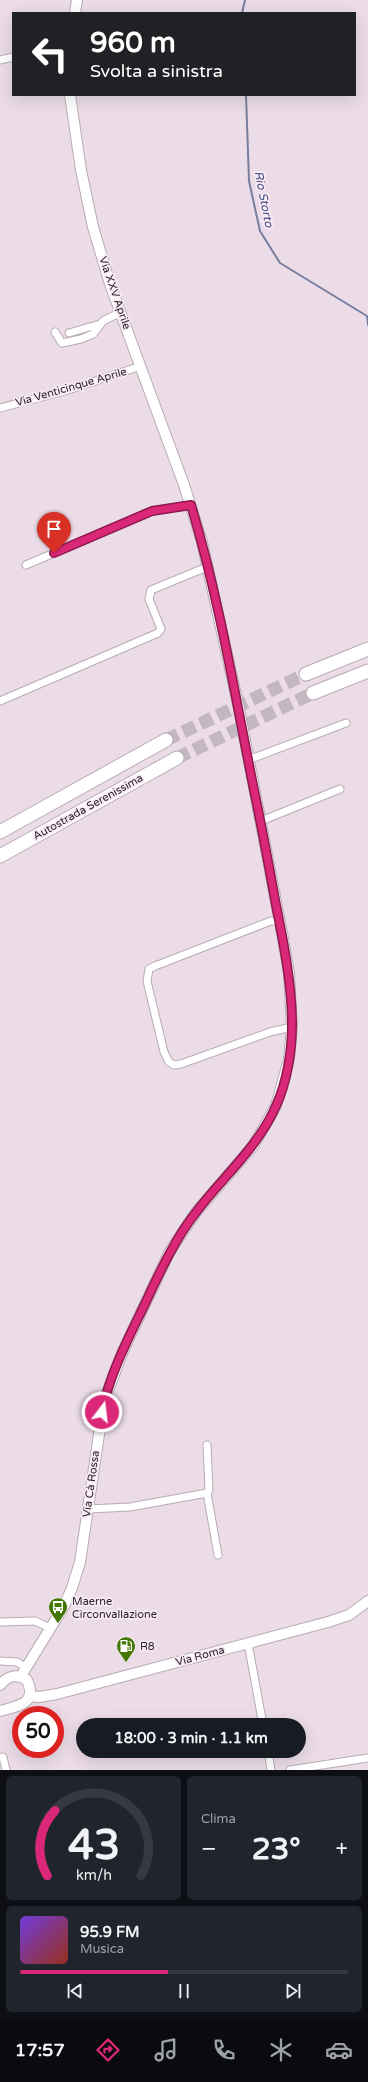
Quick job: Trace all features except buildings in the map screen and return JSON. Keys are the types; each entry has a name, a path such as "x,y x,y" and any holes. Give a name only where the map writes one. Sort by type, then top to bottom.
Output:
{"highway":[{"path":"306,674 368,649"},
{"path":"314,693 368,671"},
{"name":"Autostrada Serenissima","path":"0,832 166,740"},
{"name":"Autostrada Serenissima","path":"0,856 176,758"}],"main road":[{"path":"75,12 77,0"},
{"name":"Via XXV Aprile","path":"70,96 80,164 93,227 121,312 184,485"},
{"name":"Via Cà Rossa","path":"23,1672 72,1588 80,1562 104,1401 126,1344 169,1253 197,1210 253,1146 276,1106 289,1059 292,1027 289,973 280,921 261,821 207,567 191,505 184,485"},
{"name":"Via Roma","path":"30,1696 48,1696 339,1619 358,1610 367,1601"},
{"path":"0,1685 10,1677 23,1672 30,1687 30,1696 22,1704 0,1711"}],"street":[{"path":"0,60 12,57"},
{"path":"69,333 100,324 121,312"},
{"path":"55,332 62,343 81,339 93,334 99,329 100,324"},
{"name":"Via Venticinque Aprile","path":"0,408 68,390 141,366"},
{"path":"26,565 152,511 191,505"},
{"path":"0,701 158,633 161,629 149,599 151,590 207,567"},
{"path":"248,760 346,723"},
{"path":"261,821 340,789"},
{"path":"280,921 271,922 155,966 149,970 147,981 164,1052 169,1062 174,1065 270,1032 292,1027"},
{"path":"206,1445 209,1490 207,1493 210,1500 218,1555"},
{"path":"88,1509 130,1507 207,1493"},
{"path":"0,1622 35,1621 50,1628"},
{"path":"248,1643 262,1718"},
{"path":"0,1661 17,1662 23,1672"},
{"path":"3,1757 6,1770"},
{"path":"269,1758 271,1770"},
{"path":"290,1770 368,1758"}],"waterway":[{"name":"Rio Storto","path":"242,12 245,0"},
{"name":"Rio Storto","path":"246,96 249,181 260,231 280,263 367,316 368,325"}],"tunnel":[{"path":"166,740 306,674"},
{"path":"177,758 313,693"}],"place":[{"name":"Maerne Circonvallazione","path":"58,1624"},
{"name":"R8","path":"126,1663"}],"route":[{"path":"54,553 152,511 191,505 202,542 238,704 282,933 289,973 291,1002 292,1027 289,1059 283,1086 276,1106 253,1146 197,1210 169,1253 123,1351 110,1382 102,1412"}]}
